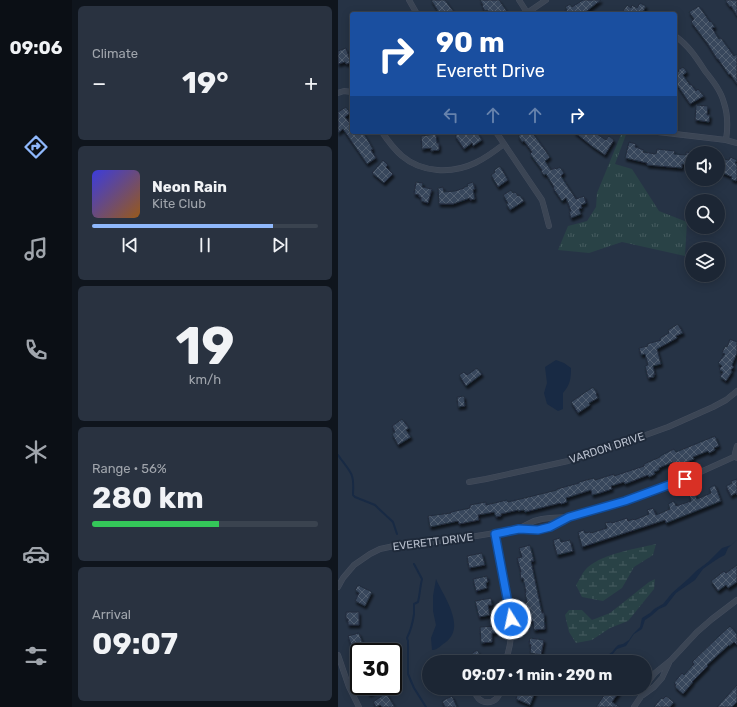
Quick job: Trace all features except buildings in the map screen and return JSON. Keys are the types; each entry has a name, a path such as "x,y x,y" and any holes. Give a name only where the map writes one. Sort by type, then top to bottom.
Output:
{"street":[{"path":"409,0 416,12"},
{"path":"519,0 527,12"},
{"path":"529,12 546,0"},
{"path":"677,37 682,40 691,50 722,96 727,116 726,140"},
{"path":"338,93 344,91 350,92"},
{"path":"384,134 396,150 408,161 424,168 440,171 455,169 474,163 504,144"},
{"path":"497,134 542,200 549,226"},
{"path":"675,134 737,142"},
{"name":"VARDON DRIVE","path":"469,482 486,480 604,450 668,427 713,407 737,392"},
{"path":"736,457 735,452 737,446"},
{"name":"EVERETT DRIVE","path":"338,587 343,578 354,565 370,554 380,550 394,546 495,534 519,529 542,519 569,517 644,494 685,479 736,457"},
{"name":"EVERETT DRIVE","path":"519,529 538,530 550,527 569,517"},
{"path":"495,534 510,611 512,629 511,644 507,655"},
{"path":"652,677 671,660 697,632 737,600"},
{"path":"338,655 340,666 350,691 359,707"},
{"path":"652,688 662,678 671,660"},
{"path":"475,695 482,702 487,703 492,702 498,698 499,695"},
{"path":"634,707 642,695"}],"green space":[{"path":"621,134 626,134 615,164 632,169 659,211 685,221 685,234 686,234 685,256 622,242 589,253 558,250 568,226 587,221 596,207 597,193"},
{"path":"656,544 653,555 634,567 622,588 603,601 582,597 576,585 588,567 611,555"},
{"path":"655,579 654,589 628,621 610,628 592,640 576,643 569,632 565,615 569,610 582,610 592,620 610,613 649,582"}],"water":[{"path":"556,360 571,368 570,382 563,393 563,409 558,411 547,404 544,393 547,383 545,367"},
{"path":"737,540 728,548 725,555 703,569 695,580 676,593 666,606 659,609 645,620 642,629 634,634 626,646 617,649 612,655 608,655 618,645 629,640 633,634 640,627 642,618 663,604 672,593 722,548 731,545"},
{"path":"436,579 452,611 454,628 452,635 446,642 438,648 432,650 431,638 436,625 433,611 433,596"}],"waterway":[{"path":"338,455 351,474 353,481 353,495 375,505 393,522 397,534"},
{"path":"414,564 422,579 418,602 414,604 413,620 407,638 408,674 414,688 426,707"}],"route":[{"path":"511,619 495,534 519,529 538,530 550,527 569,517 625,501 685,479"}]}
